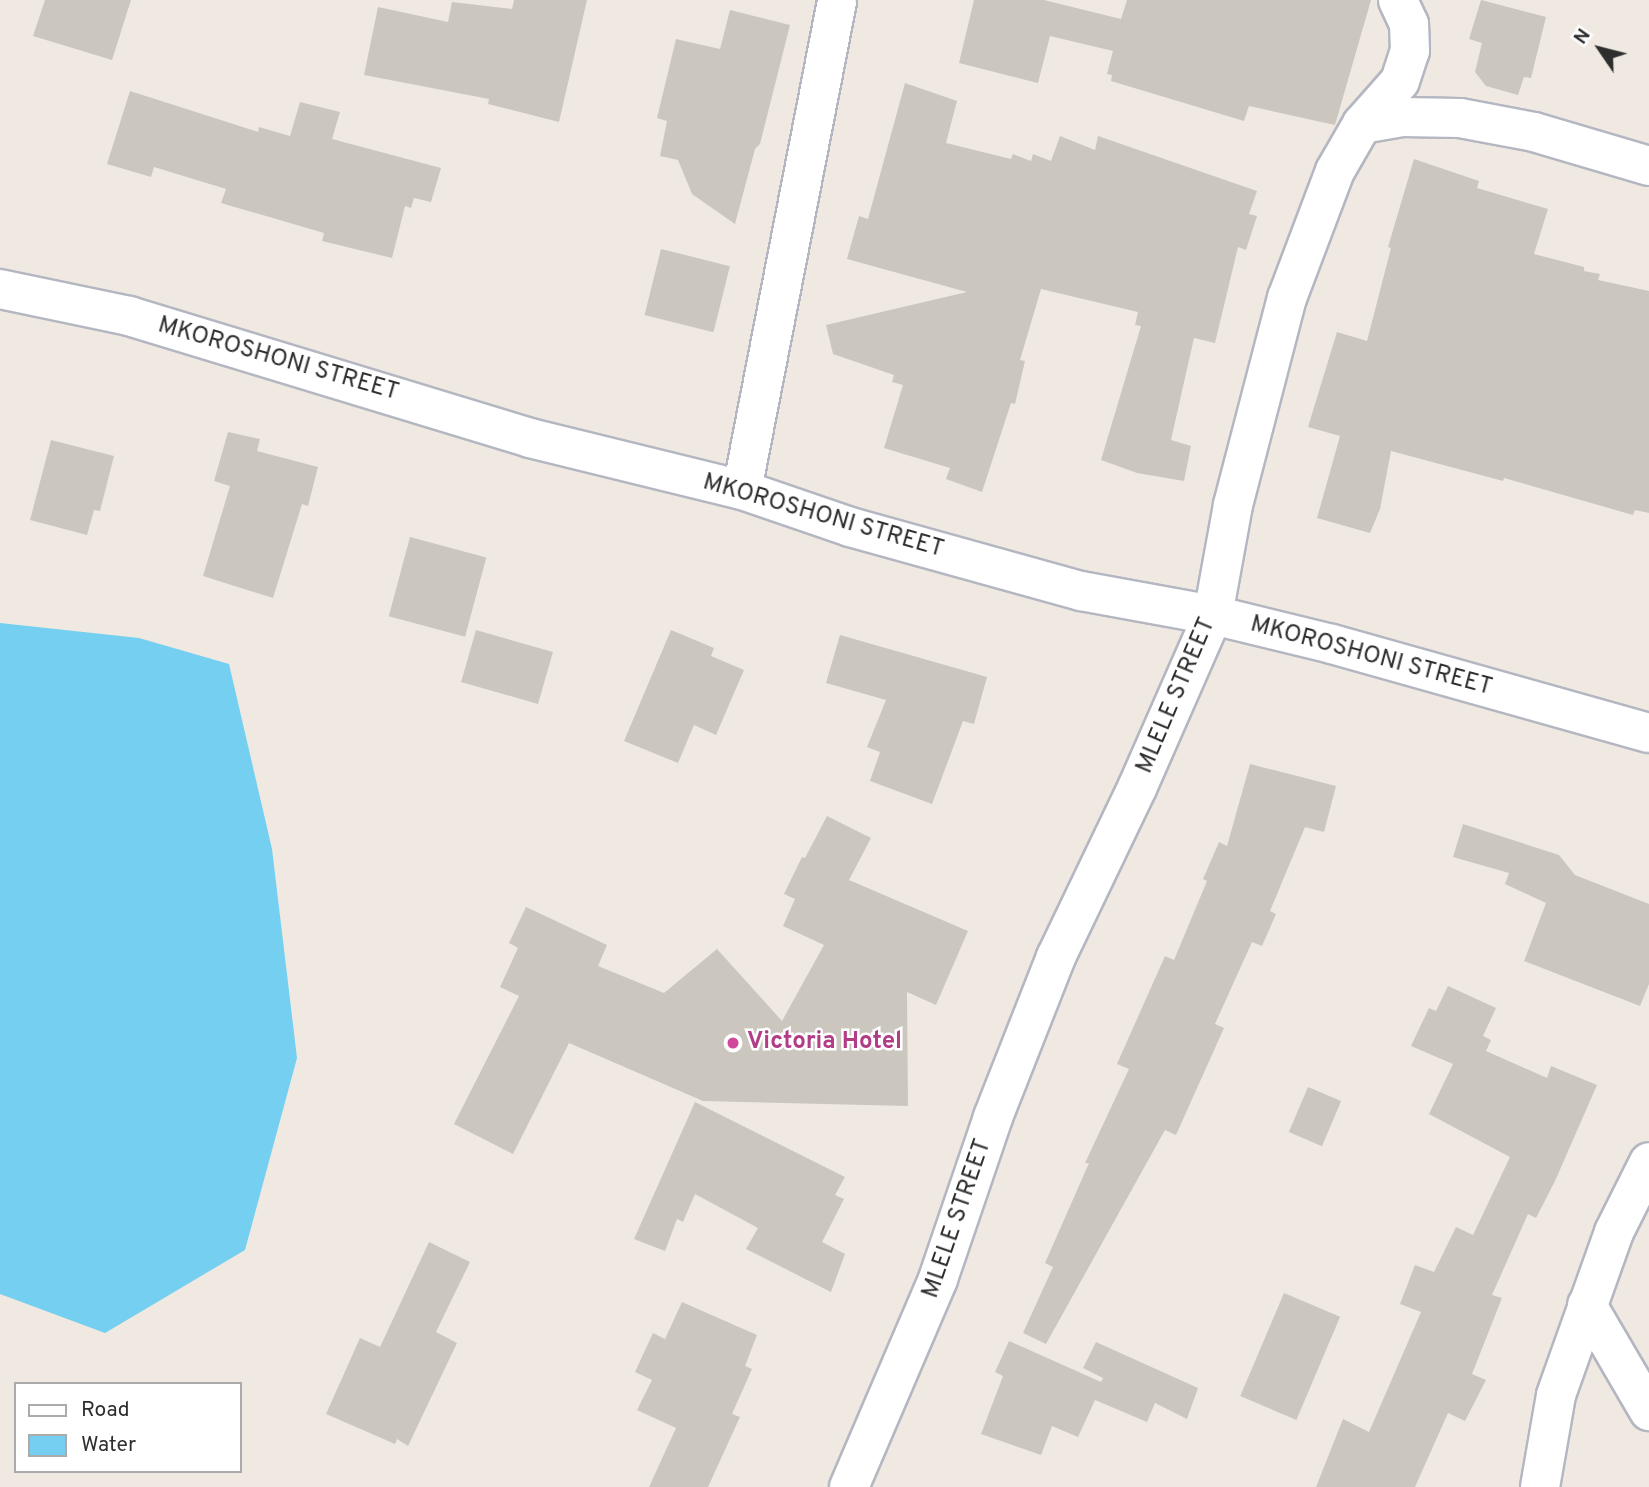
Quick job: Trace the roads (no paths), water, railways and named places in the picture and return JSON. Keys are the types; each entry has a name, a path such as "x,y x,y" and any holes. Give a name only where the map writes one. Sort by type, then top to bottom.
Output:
{"street":[{"path":"742,490 836,0"},
{"name":"MLELE STREET","path":"849,1487 938,1279 993,1117 1056,957 1137,788 1213,615 1233,505 1287,298 1335,171 1362,124 1400,81 1410,51 1409,24 1398,0"},
{"path":"1362,124 1402,117 1460,118 1534,132 1649,166"},
{"name":"MKOROSHONI STREET","path":"0,289 129,316 530,438 742,490 850,527 1081,591 1213,615 1332,644 1649,733"},
{"path":"1540,1487 1556,1395 1614,1232 1649,1162"},
{"path":"1587,1305 1649,1411"}],"water":[{"path":"0,623 139,638 229,664 272,849 297,1058 245,1250 105,1333 0,1294"}],"place":[{"name":"Victoria Hotel","path":"733,1043"}]}
